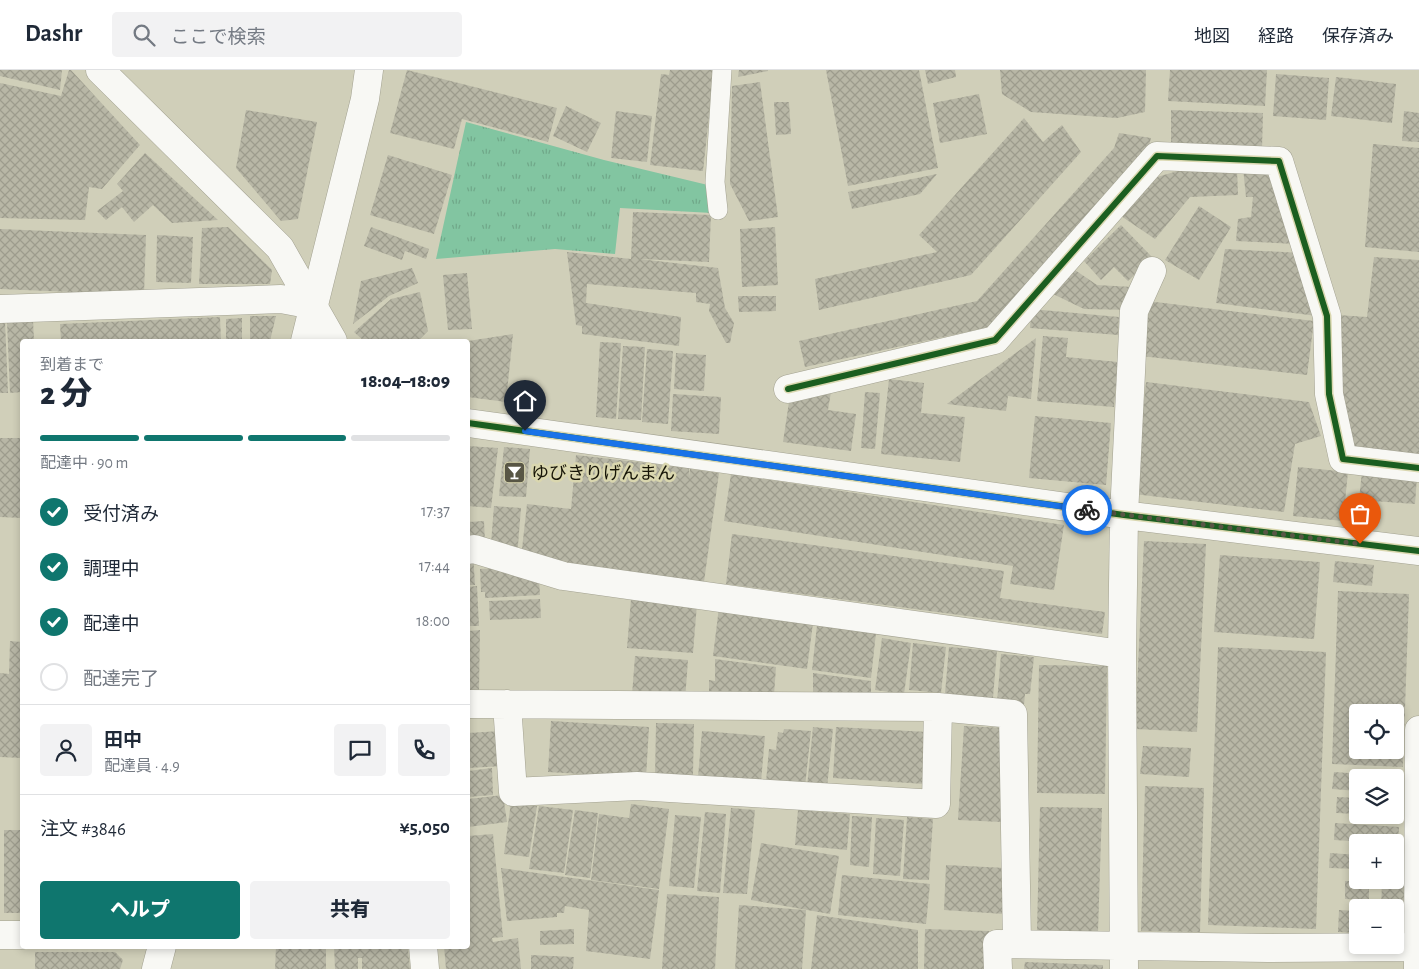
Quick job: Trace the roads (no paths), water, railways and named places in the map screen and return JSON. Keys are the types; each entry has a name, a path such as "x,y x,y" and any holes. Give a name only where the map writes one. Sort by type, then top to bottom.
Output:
{"street":[{"path":"100,70 280,248 332,339"},
{"path":"305,339 365,99 369,70"},
{"path":"788,389 995,340 1157,156 1279,161 1327,316 1329,394 1343,460 1419,468"},
{"path":"1124,958 1122,654 1124,515 1134,311 1152,271"},
{"path":"0,309 281,299 313,305"},
{"path":"470,422 1124,515 1419,552"},
{"path":"470,550 563,576 1122,654"},
{"path":"470,704 938,706 1013,714 1017,944"},
{"path":"507,704 513,792 637,786 936,804 938,706"},
{"path":"998,969 997,944 1017,944 1124,958 1268,958 1418,954 1419,730"},
{"path":"0,935 20,935"},
{"path":"156,969 161,949"},
{"path":"422,949 425,969"}],"lane":[{"path":"718,210 715,182 722,70"}],"place":[{"name":"ゆびきりげんまん","path":"515,473"}]}
